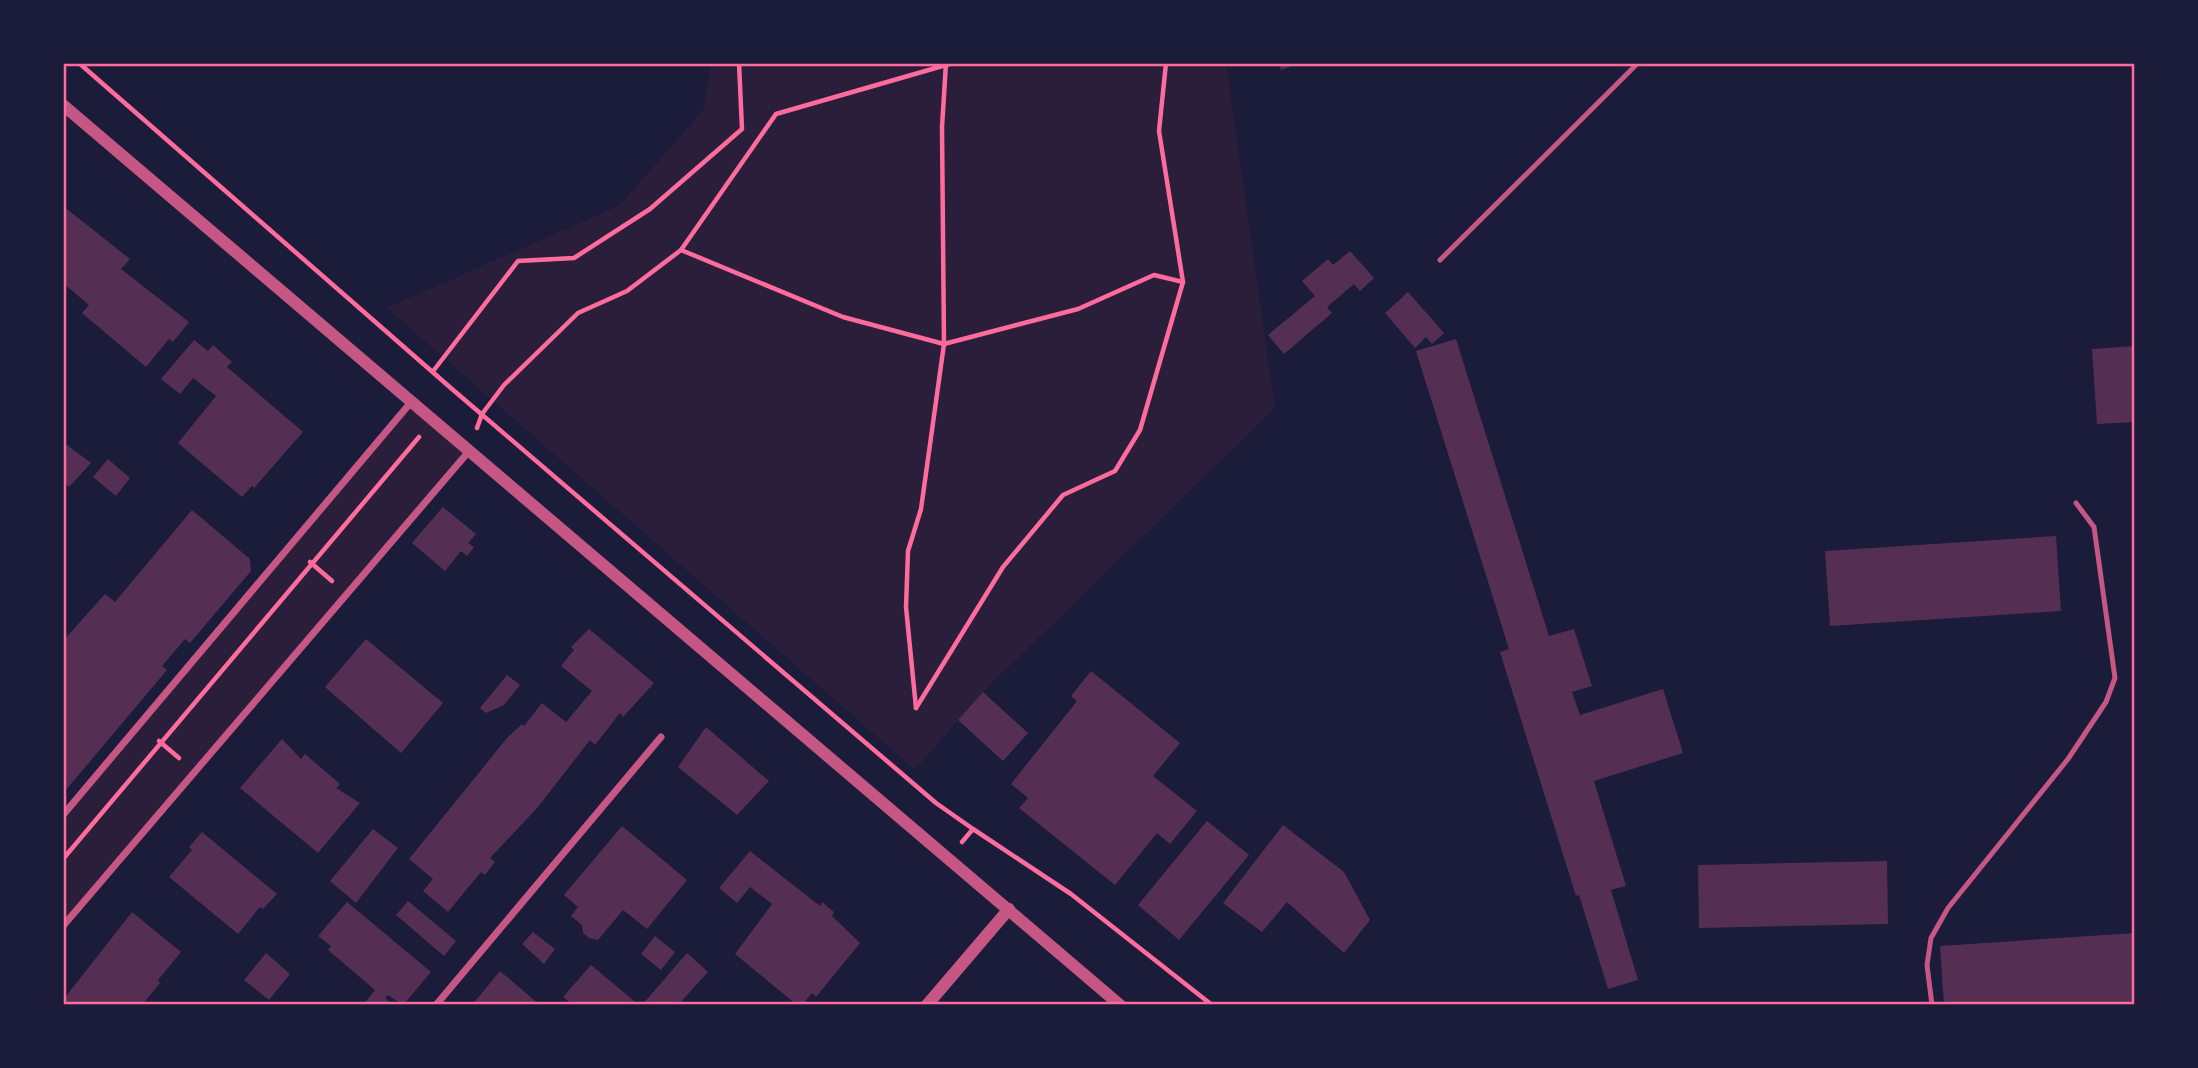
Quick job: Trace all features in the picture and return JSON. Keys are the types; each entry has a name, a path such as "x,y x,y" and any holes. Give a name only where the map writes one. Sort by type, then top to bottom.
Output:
{"street":[{"path":"63,105 1120,1005"},
{"path":"63,815 412,401"},
{"path":"63,926 470,450"},
{"path":"436,1005 661,737"},
{"path":"928,1005 1009,909"}],"lane":[{"path":"1440,260 1637,63"},
{"path":"1932,1005 1927,965 1931,938 1948,908 2068,758 2106,702 2115,678 2094,527 2076,503"}],"path":[{"path":"79,63 904,776 973,829"},
{"path":"434,370 518,261 574,258 650,209 741,128 739,63"},
{"path":"470,450 482,414 504,385 578,313 628,291 681,250 776,114 948,63 942,127 944,344 921,509 908,551 906,607 916,708 1003,567 1063,495 1115,471 1140,430 1183,282 1159,131 1166,63"},
{"path":"681,250 843,317 944,344 1078,309 1154,275 1183,282"},
{"path":"63,859 423,432"},
{"path":"290,545 347,594"},
{"path":"139,725 195,772"}],"shaded area":[{"path":"711,63 1226,63 1275,408 983,692 915,770 387,308 620,205 703,110"},
{"path":"412,401 470,450 63,926 63,815"}],"building":[{"path":"1279,63 1299,63 1281,70"},
{"path":"63,206 130,259 121,269 189,322 173,342 169,339 146,367 82,313 89,305 63,283"},
{"path":"1350,251 1374,278 1360,291 1354,284 1327,307 1332,313 1284,354 1268,335 1315,296 1302,281 1328,259 1333,265"},
{"path":"1408,292 1444,333 1432,344 1426,337 1415,348 1385,313"},
{"path":"1456,339 1549,636 1574,629 1592,686 1572,692 1580,715 1663,689 1683,753 1594,781 1626,886 1611,890 1638,980 1608,989 1500,652 1509,649 1416,351"},
{"path":"194,340 208,351 213,345 232,362 227,367 303,432 254,488 252,486 242,497 178,443 216,396 193,378 180,394 161,379"},
{"path":"2135,346 2135,422 2097,424 2092,349"},
{"path":"63,442 91,463 69,487 63,482"},
{"path":"108,459 130,478 116,496 93,477"},
{"path":"443,507 476,534 468,543 474,547 467,556 461,551 445,571 412,543"},
{"path":"192,510 250,559 251,571 190,643 185,639 162,666 167,670 65,791 63,641 105,594 115,602"},
{"path":"2056,536 2061,611 1830,626 1825,551"},
{"path":"589,629 654,683 623,717 620,713 595,745 590,740 538,807 490,858 495,862 485,875 481,872 448,912 423,891 433,879 409,859 507,738 522,724 524,726 542,703 566,722 592,691 561,666 574,650 571,647"},
{"path":"366,639 443,703 401,753 325,687"},
{"path":"1091,671 1180,743 1153,776 1197,811 1170,844 1157,833 1115,885 1019,808 1028,798 1011,784 1077,701 1071,696"},
{"path":"507,675 520,685 504,705 486,713 480,708"},
{"path":"983,692 1028,733 1003,761 958,720"},
{"path":"706,727 769,781 737,815 678,767"},
{"path":"282,739 301,759 305,754 340,784 336,788 360,803 318,853 240,788"},
{"path":"1207,821 1249,855 1179,940 1138,905"},
{"path":"1283,825 1344,872 1370,920 1344,953 1287,902 1262,932 1223,903"},
{"path":"622,826 687,880 647,929 623,910 598,940 589,938 583,933 582,925 571,916 578,907 564,895"},
{"path":"373,829 398,848 356,903 330,881"},
{"path":"202,832 277,894 263,909 260,907 238,934 169,877 192,850 189,847"},
{"path":"750,851 820,906 822,902 834,912 832,916 860,943 816,997 812,993 802,1005 797,1005 735,954 772,904 750,887 737,903 719,888"},
{"path":"1887,861 1888,924 1699,928 1698,865"},
{"path":"408,901 456,941 444,956 396,915"},
{"path":"347,902 431,972 403,1005 388,995 385,998 393,1005 363,1005 375,990 328,950 331,946 318,936"},
{"path":"132,912 181,952 158,980 160,983 142,1005 63,1005 63,1000"},
{"path":"533,932 555,949 544,964 522,944"},
{"path":"2135,933 2135,1005 1944,1005 1940,946"},
{"path":"655,936 675,952 661,970 641,954"},
{"path":"266,953 290,974 269,1000 244,980"},
{"path":"687,953 708,972 678,1005 642,1005"},
{"path":"591,965 639,1005 573,1005 563,997"},
{"path":"500,971 540,1005 472,1005"}]}
